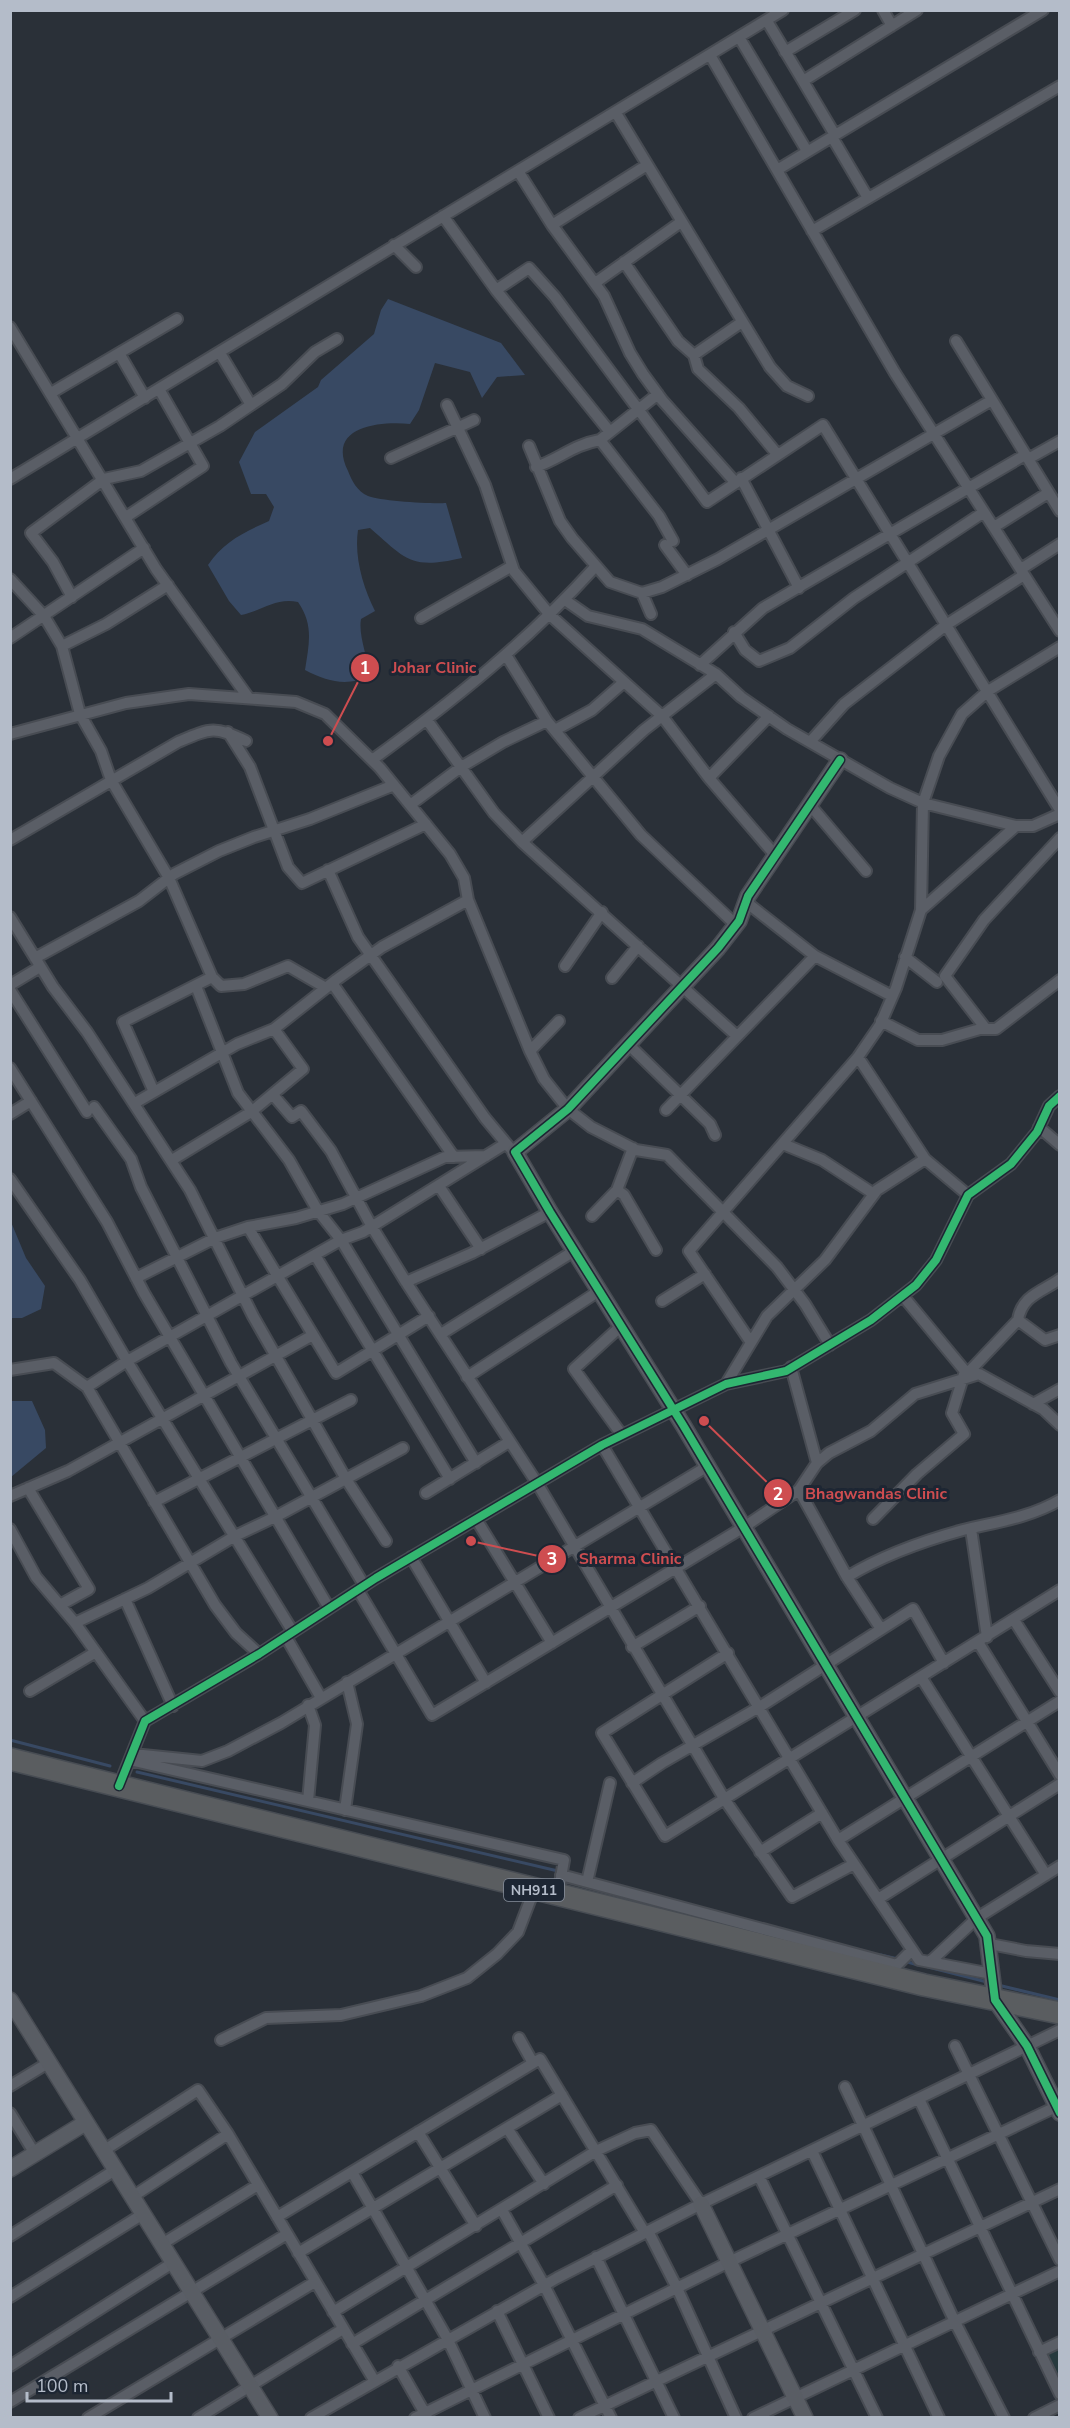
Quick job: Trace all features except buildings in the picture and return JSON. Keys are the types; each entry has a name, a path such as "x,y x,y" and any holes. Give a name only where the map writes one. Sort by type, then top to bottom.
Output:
{"highway":[{"name":"NH911","path":"10,1759 534,1890 560,1885 924,1985 1059,2013"}],"street":[{"path":"10,479 783,10"},
{"path":"785,52 855,10"},
{"path":"883,10 892,26"},
{"path":"803,81 917,10"},
{"path":"777,170 1043,10"},
{"path":"767,21 868,198"},
{"path":"740,37 807,151"},
{"path":"710,55 934,434 1059,631"},
{"path":"812,231 1059,86"},
{"path":"616,113 770,367 788,386 808,396"},
{"path":"552,225 646,165"},
{"path":"518,171 552,225 604,296 630,353 658,394 738,480 799,588"},
{"path":"443,216 496,290 610,432"},
{"path":"595,283 681,222"},
{"path":"394,245 416,267"},
{"path":"624,262 678,341 694,355 698,369 739,408 777,454"},
{"path":"496,290 529,268 555,297 707,502 823,425 988,692 1059,812 1033,826 1016,826 923,803 810,742 741,697 716,674 642,629 588,616 565,600"},
{"path":"51,393 177,319"},
{"path":"694,355 742,322"},
{"path":"10,327 144,548 248,697"},
{"path":"72,597 53,562 31,533 104,479 141,471 251,405 282,384 315,352 337,339"},
{"path":"956,340 1059,511"},
{"path":"118,353 145,398"},
{"path":"220,353 251,405"},
{"path":"126,517 203,466 159,389"},
{"path":"536,467 560,458 577,444 600,440 658,394"},
{"path":"529,446 560,521 595,567 610,582 642,593 687,575 768,532 992,400"},
{"path":"447,405 485,485 512,566 550,615 662,716 709,778 775,855"},
{"path":"392,458 474,420"},
{"path":"600,440 659,516 669,543 687,575"},
{"path":"700,665 763,608 969,489 1059,441"},
{"path":"994,527 1048,493"},
{"path":"734,632 745,650 759,661 790,648 854,597 984,512"},
{"path":"810,742 844,704 946,625 1059,544"},
{"path":"10,638 144,548"},
{"path":"421,618 512,566"},
{"path":"372,760 427,720 506,655 550,615 595,567"},
{"path":"62,646 106,624 168,585"},
{"path":"13,586 44,616 62,646 80,714 101,751 111,780 169,878 212,977 221,986 244,984 288,966 329,985 454,1157"},
{"path":"642,593 651,614"},
{"path":"1048,613 1059,606"},
{"path":"750,1341 689,1251 858,1057 881,1021 892,996 921,910 923,803 939,756 962,714 988,692 1059,647"},
{"path":"506,655 547,721 641,835 736,925"},
{"path":"522,842 662,716 716,674"},
{"path":"555,730 592,710 624,682"},
{"path":"10,734 80,714 189,694 296,702 325,714 394,785 450,854 460,870 464,878 468,900 530,1051 544,1079 568,1109 591,1127 633,1148 667,1155 777,1267 830,1345"},
{"path":"709,778 769,716"},
{"path":"427,720 494,813 522,842 737,1036"},
{"path":"410,805 460,767 547,721"},
{"path":"10,840 169,746 204,731 221,729 246,741"},
{"path":"228,732 250,767 295,878 302,883 426,824"},
{"path":"87,1387 127,1361 341,1240 372,1227 487,1156 510,1148 568,1109 681,985 718,948 736,925 746,902 775,855 840,760"},
{"path":"10,985 38,962 139,901 169,878 219,852 394,785"},
{"path":"810,805 866,871"},
{"path":"921,910 1016,826"},
{"path":"986,1029 945,976 984,920 1059,837"},
{"path":"328,870 358,937 370,956 510,1148 674,1410 977,1918 990,1944 995,2000 1027,2046 1058,2108 998,2134 729,2262 471,2388 422,2416 398,2366"},
{"path":"135,1104 237,1044 274,1029 370,956 468,900"},
{"path":"746,902 815,956 892,996"},
{"path":"566,966 602,912"},
{"path":"10,917 172,1160 215,1238 242,1296 314,1419 346,1479 386,1541"},
{"path":"612,978 638,946"},
{"path":"666,1110 815,956"},
{"path":"905,957 937,982"},
{"path":"154,1092 123,1022 212,977"},
{"path":"881,1021 918,1040 942,1040 986,1029 996,1029 1059,980"},
{"path":"196,986 238,1092 250,1112 289,1160 318,1211 341,1240 476,1463"},
{"path":"10,990 91,1109 131,1159 141,1187 206,1317 239,1377 312,1497 432,1715 744,1527 799,1490 817,1463 829,1453 871,1431 915,1394 979,1374 1043,1409 1059,1425"},
{"path":"530,1051 559,1021"},
{"path":"172,1160 250,1112 303,1069 274,1029"},
{"path":"628,1044 710,1124 715,1135"},
{"path":"858,1057 925,1159 968,1195"},
{"path":"10,1068 107,1222 169,1337 329,1608"},
{"path":"273,1095 292,1117 301,1111 331,1151 372,1227 537,1483 661,1696 725,1800 792,1897 854,1864"},
{"path":"119,1786 146,1721 259,1654 361,1587 602,1445 726,1384 792,1367 872,1320 916,1285 936,1260 968,1195 1011,1164 1039,1127 1048,1106 1059,1096"},
{"path":"10,1114 31,1101"},
{"path":"1039,1127 1059,1146"},
{"path":"783,1143 822,1160 874,1194"},
{"path":"592,1216 617,1190 633,1148"},
{"path":"136,1278 215,1238 248,1227 318,1211 357,1198 445,1157 487,1156"},
{"path":"726,1384 766,1316 825,1260 874,1194 925,1159"},
{"path":"10,1179 80,1280 235,1536 290,1634 321,1698"},
{"path":"439,1186 481,1249"},
{"path":"617,1190 624,1195 656,1250"},
{"path":"406,1282 481,1249 550,1212"},
{"path":"248,1227 336,1373 396,1334 429,1316"},
{"path":"441,1334 574,1251"},
{"path":"315,1255 370,1351 450,1479"},
{"path":"663,1301 705,1274"},
{"path":"964,1378 1018,1320 1019,1309 1029,1297 1059,1279"},
{"path":"467,1377 599,1291"},
{"path":"873,1519 916,1474 964,1434 952,1413 965,1371 903,1296"},
{"path":"1018,1320 1045,1340 1059,1335"},
{"path":"621,1326 574,1369 622,1435"},
{"path":"10,1496 68,1471 314,1335"},
{"path":"10,1370 54,1363 87,1387 215,1605 236,1633 259,1654"},
{"path":"792,1367 817,1463"},
{"path":"1033,1404 1059,1389"},
{"path":"154,1502 351,1400"},
{"path":"426,1494 509,1442"},
{"path":"602,1445 761,1706 838,1840 919,1960 992,1974"},
{"path":"75,1623 191,1564 235,1536 403,1448"},
{"path":"132,1757 202,1761 228,1751 514,1584 708,1466"},
{"path":"28,1488 89,1589 60,1605"},
{"path":"799,1490 881,1629"},
{"path":"848,1576 870,1563 921,1542 1019,1517 1059,1500"},
{"path":"476,1519 552,1643"},
{"path":"971,1528 982,1640 1059,1775"},
{"path":"10,1529 36,1577 75,1623 146,1721"},
{"path":"411,1557 486,1683"},
{"path":"728,1653 602,1733 665,1836 1059,1590"},
{"path":"125,1599 172,1706"},
{"path":"632,1647 700,1606"},
{"path":"632,1783 761,1706 913,1609 944,1663"},
{"path":"1014,1620 1059,1692"},
{"path":"30,1691 96,1652"},
{"path":"921,1677 1046,1875"},
{"path":"345,1810 357,1724 347,1682"},
{"path":"838,1840 1059,1701"},
{"path":"308,1705 315,1725 308,1801"},
{"path":"132,1757 345,1810 564,1860 560,1885 587,1882 897,1965 912,1950"},
{"path":"587,1882 610,1783"},
{"path":"878,1899 1059,1784"},
{"path":"760,1852 822,1813"},
{"path":"931,1961 977,1918 1059,1866"},
{"path":"221,2040 266,2018 340,2015 421,1996 467,1978 497,1954 518,1932 534,1890"},
{"path":"990,1944 1059,1954"},
{"path":"10,2000 270,2418"},
{"path":"311,2418 447,2338 596,2258 701,2204 1059,2030"},
{"path":"519,2038 533,2063"},
{"path":"955,2046 1059,2260"},
{"path":"277,2217 540,2059 647,2232 677,2288 736,2418"},
{"path":"10,2086 48,2062"},
{"path":"845,2087 955,2322 1004,2418"},
{"path":"103,2151 198,2090 228,2134 374,2380"},
{"path":"298,2253 562,2095"},
{"path":"919,2099 1059,2394"},
{"path":"10,2113 35,2154"},
{"path":"10,2169 85,2123"},
{"path":"507,2128 544,2184"},
{"path":"333,2312 596,2151 635,2133 651,2130 701,2204 805,2418"},
{"path":"418,2132 476,2226"},
{"path":"132,2197 228,2134"},
{"path":"812,2151 939,2418"},
{"path":"10,2236 115,2170"},
{"path":"352,2172 447,2338 485,2418"},
{"path":"759,2176 876,2418"},
{"path":"162,2244 258,2185"},
{"path":"352,2344 617,2185"},
{"path":"579,2418 1059,2189"},
{"path":"502,2210 544,2285 612,2418"},
{"path":"10,2297 143,2214"},
{"path":"10,2402 286,2234"},
{"path":"596,2258 626,2314 674,2418"},
{"path":"10,2366 174,2262"},
{"path":"753,2418 1012,2296 1059,2271"},
{"path":"88,2418 315,2282"},
{"path":"497,2311 549,2418"},
{"path":"198,2418 343,2329"},
{"path":"1039,2352 1059,2342"},
{"path":"1034,2418 1059,2405"}],"green space":[{"path":"1059,2348 1059,2383 1045,2355"}],"water":[{"path":"388,299 501,343 525,375 497,377 482,398 470,372 435,363 419,410 410,424 371,426 350,436 344,445 343,456 348,471 355,485 364,494 394,501 446,503 462,558 431,563 420,562 401,554 370,528 358,530 357,551 360,572 375,611 361,619 360,625 370,677 345,682 321,677 305,670 309,635 303,610 298,602 283,601 241,615 229,601 208,565 227,544 269,521 274,507 266,494 251,494 239,462 255,432 318,387 321,380 374,334 381,310"},
{"path":"11,1222 26,1258 45,1286 41,1309 22,1318 11,1318"},
{"path":"11,1401 32,1401 45,1430 46,1448 11,1477"}],"waterway":[{"path":"10,1740 110,1766"},
{"path":"137,1772 558,1871"},
{"path":"881,1955 898,1959"},
{"path":"904,1961 918,1965"},
{"path":"928,1967 987,1982"},
{"path":"1002,1986 1060,2000"}],"cycle path":[{"path":"840,760 748,896 739,921 718,948 568,1109 515,1152 683,1425 987,1936 995,2000 1027,2046 1060,2113"},
{"path":"119,1786 145,1721 259,1654 376,1578 602,1445 726,1384 786,1371 871,1320 916,1285 936,1260 968,1195 1011,1164 1037,1132 1049,1106 1060,1096"}],"place":[{"name":"Johar Clinic","path":"328,741"},
{"name":"Bhagwandas Clinic","path":"704,1421"},
{"name":"Sharma Clinic","path":"471,1541"}]}
